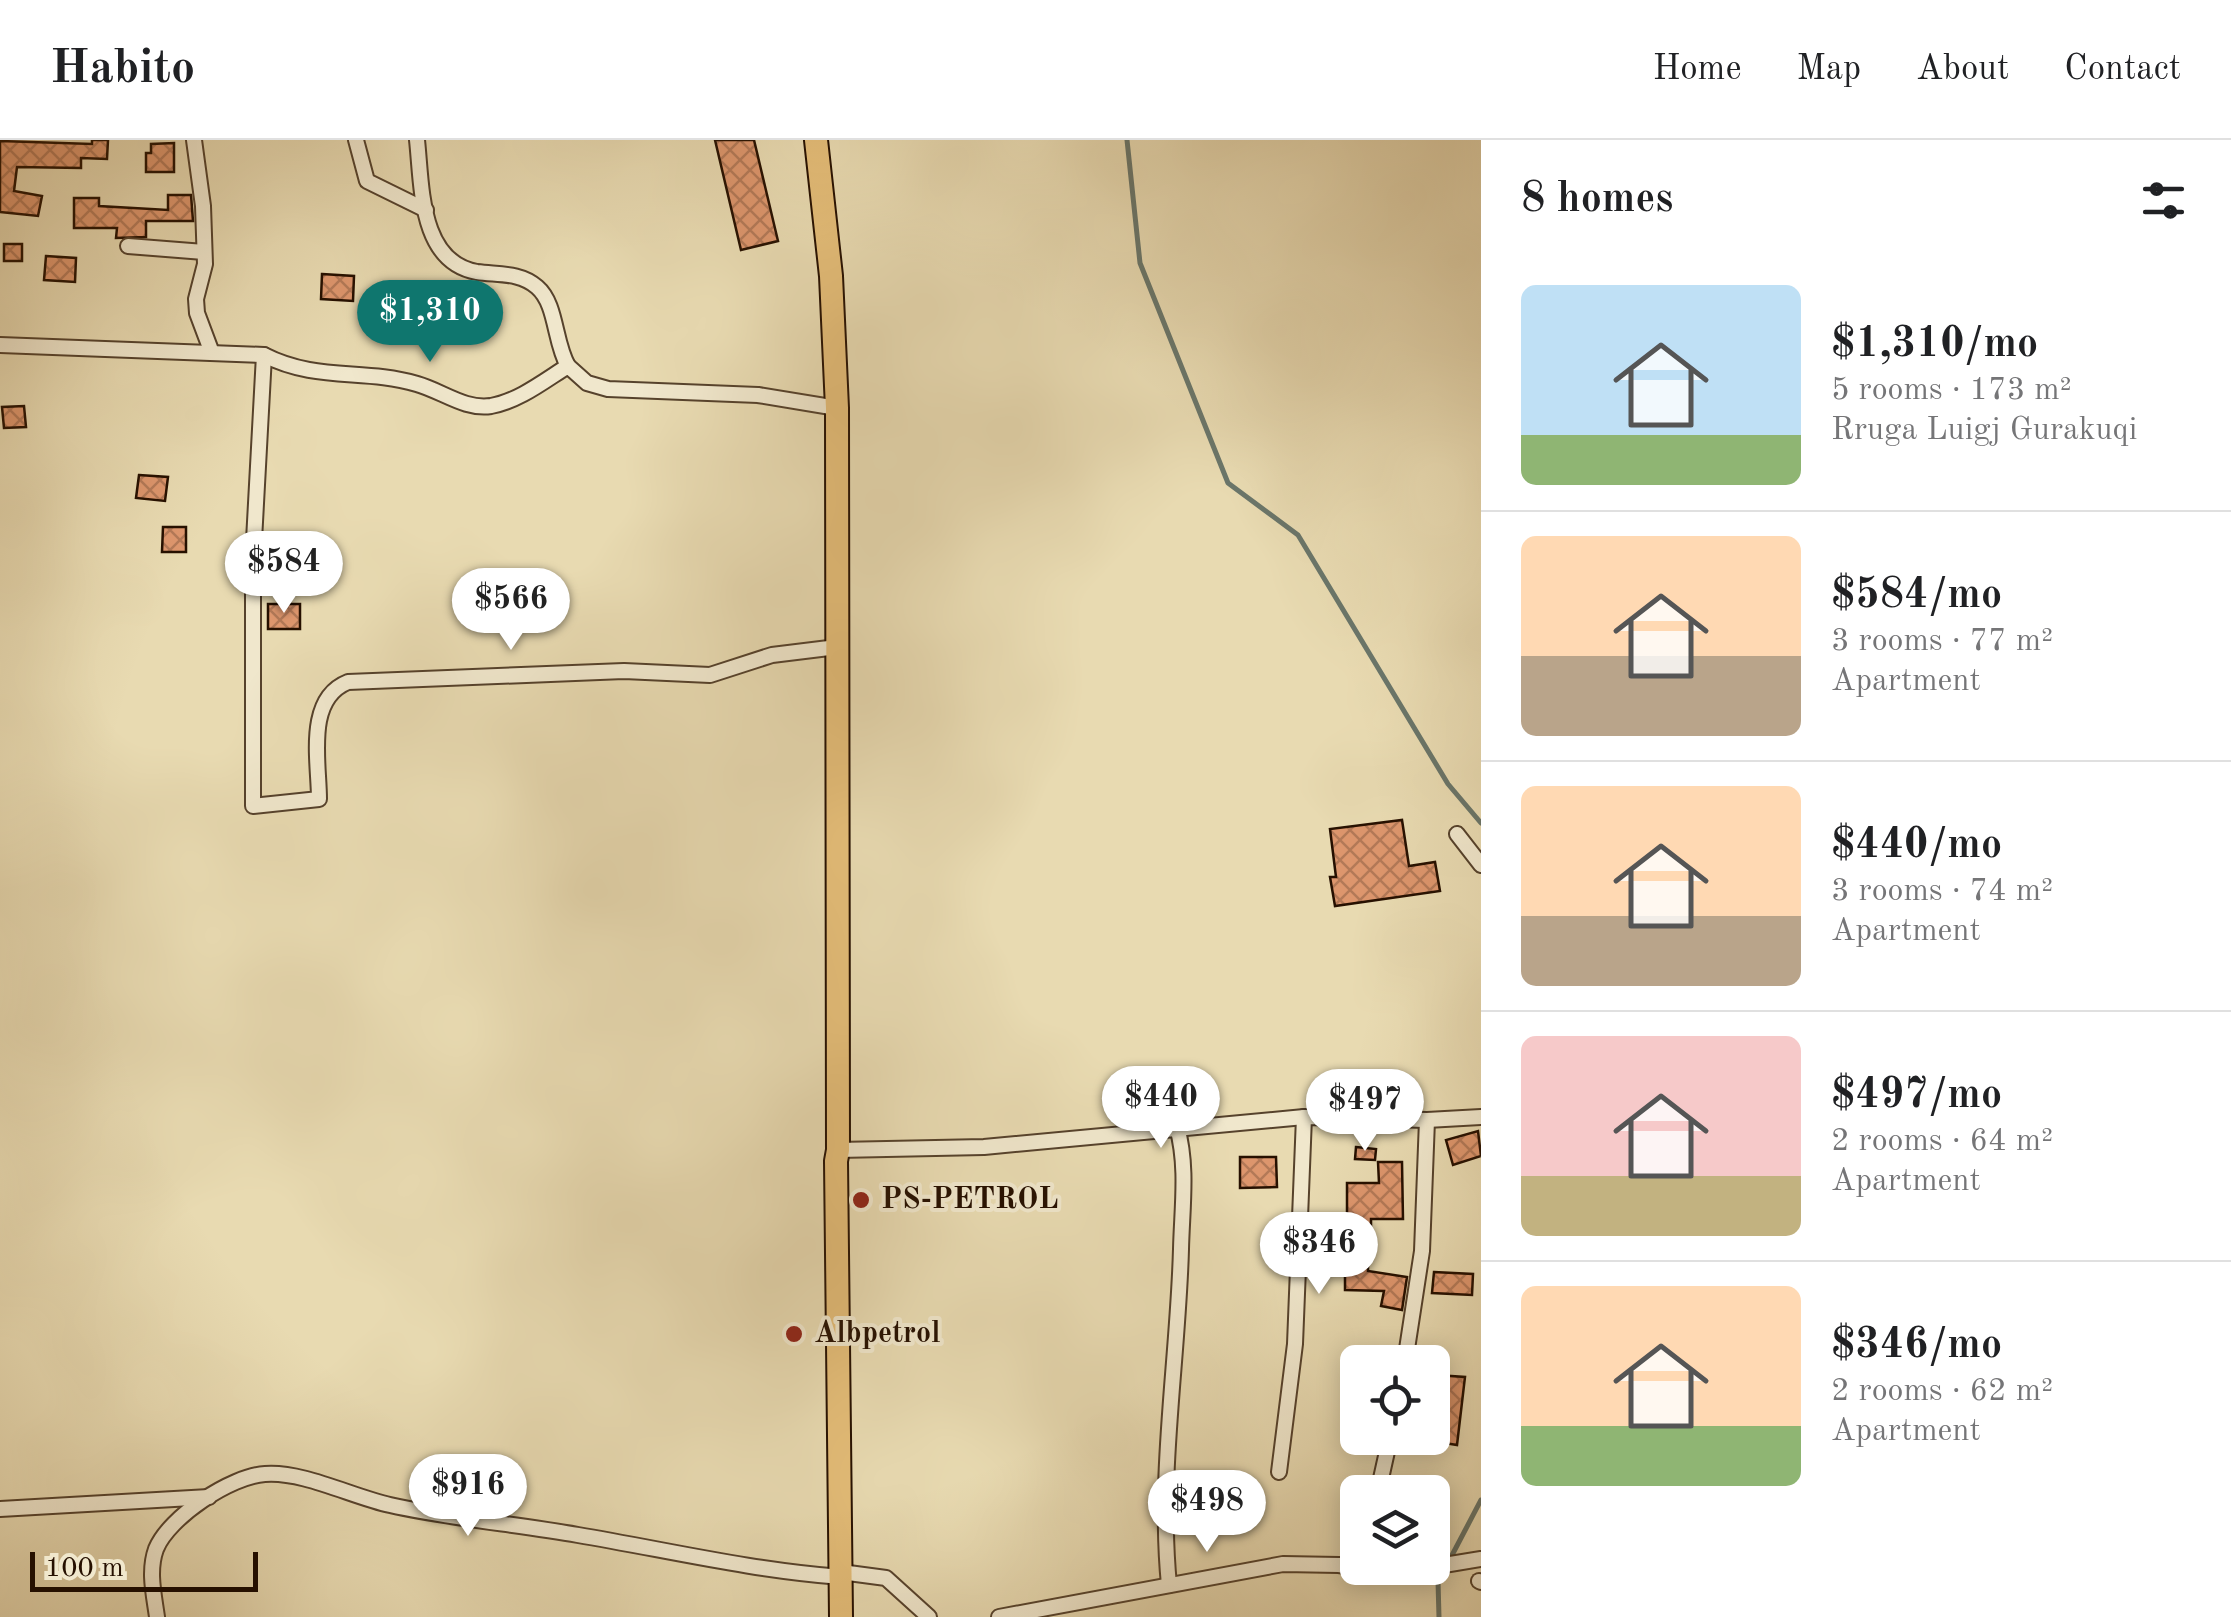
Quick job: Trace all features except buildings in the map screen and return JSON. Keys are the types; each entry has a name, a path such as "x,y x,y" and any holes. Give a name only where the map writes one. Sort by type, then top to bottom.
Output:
{"main road":[{"path":"816,140 831,276 836,408 836,1160 841,1617"}],"street":[{"path":"194,140 203,206 204,252 197,313 212,353"},
{"path":"356,140 367,182 426,210"},
{"path":"417,140 430,230 448,259 474,272 512,274 538,288 547,298 560,352 586,384 608,390 758,395 836,408"},
{"path":"128,246 204,252"},
{"path":"0,345 264,355 302,371 391,377 474,406 508,401 568,366"},
{"path":"264,355 253,560 253,806 318,799 322,708 335,687 348,682 624,671 710,674 772,655 837,647"},
{"path":"1457,834 1481,865"},
{"path":"838,1150 984,1147 1304,1117 1427,1120 1481,1116"},
{"path":"1280,1472 1296,1344 1304,1117"},
{"path":"1408,1345 1422,1251 1427,1120"},
{"path":"1169,1585 1166,1469 1180,1312 1185,1168 1177,1127"},
{"path":"158,1617 152,1585 155,1551 176,1521 210,1497 266,1474 392,1506 607,1540 734,1566 886,1578 929,1617"},
{"path":"0,1508 210,1497"},
{"path":"1450,1565 1478,1561"},
{"path":"999,1617 1282,1564 1340,1566"}],"waterway":[{"path":"1127,140 1140,263 1228,483 1298,535 1448,784 1481,823"},
{"path":"1450,1559 1481,1500"},
{"path":"1438,1585 1439,1617"}],"place":[{"name":"PS-PETROL","path":"861,1200"},
{"name":"Albpetrol","path":"794,1334"}]}
